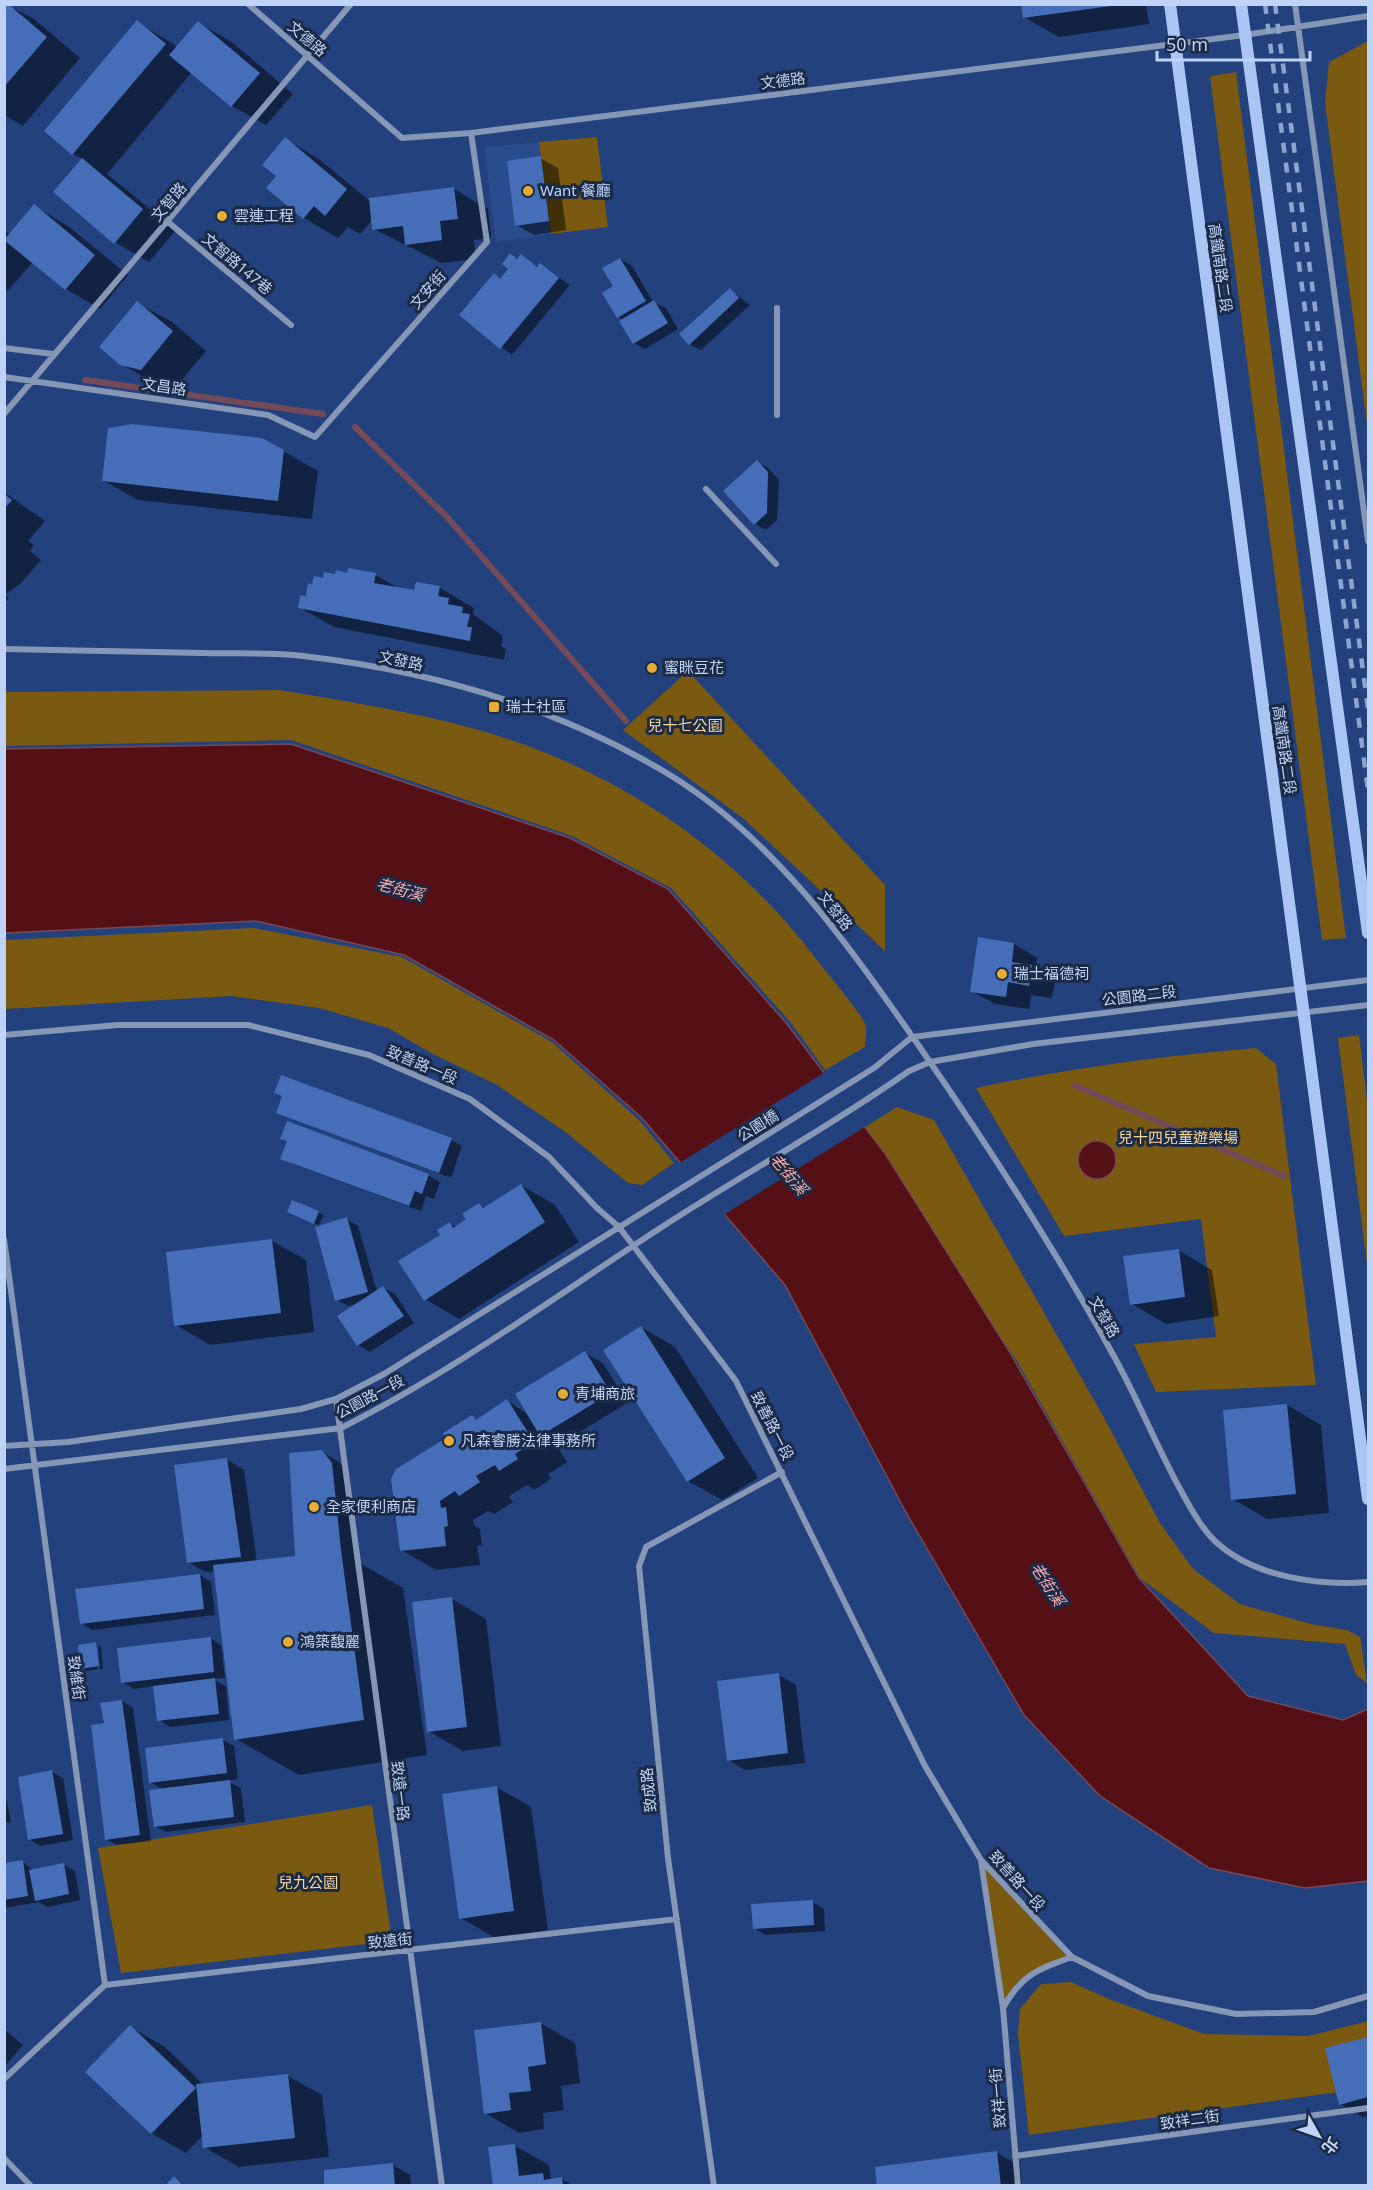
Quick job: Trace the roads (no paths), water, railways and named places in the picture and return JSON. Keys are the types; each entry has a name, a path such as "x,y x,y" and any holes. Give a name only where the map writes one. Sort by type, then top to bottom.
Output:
{"street":[{"name":"文德路","path":"248,4 402,138 471,133 1245,35 1368,16"},
{"name":"文智路","path":"4,414 351,4"},
{"name":"高鐵南路二段","path":"1170,4 1306,1012 1368,1499"},
{"path":"1241,4 1368,933"},
{"path":"1295,4 1368,541"},
{"name":"文安街","path":"315,437 487,242 471,133"},
{"name":"文智路147巷","path":"168,222 291,325"},
{"path":"777,308 777,415"},
{"path":"4,348 53,354"},
{"name":"文昌路","path":"4,377 34,379 268,415 315,437"},
{"path":"706,489 776,564"},
{"name":"文發路","path":"4,649 300,655 386,669 512,700 609,742 673,777 724,816 786,871 836,930 951,1090 1040,1231 1117,1362 1152,1438 1185,1498 1213,1540 1244,1563 1280,1576 1348,1584 1368,1582"},
{"name":"公園路二段","path":"912,1037 1368,980"},
{"path":"930,1062 1033,1044 1368,1005"},
{"name":"致善路一段","path":"4,1035 118,1026 248,1025 369,1055 470,1099 549,1157 597,1208 619,1227 736,1381 925,1766 981,1860 1071,1957 1148,1996 1236,2014 1314,2012 1368,1996"},
{"name":"公園橋","path":"654,1205 874,1068 912,1037"},
{"name":"公園路一段","path":"4,1469 341,1428 386,1405 635,1247 666,1224 886,1088 909,1071 930,1062"},
{"name":"公園路一段","path":"4,1446 33,1442 68,1442 301,1409 336,1399 384,1374 654,1205"},
{"name":"致維街","path":"4,1239 105,1985"},
{"name":"致遠一路","path":"336,1399 442,2186"},
{"name":"致成路","path":"714,2186 677,1918 639,1566 646,1546 782,1472"},
{"name":"致祥一街","path":"981,1860 1003,2008 1018,2186"},
{"name":"致遠街","path":"105,1985 677,1918"},
{"path":"1003,2008 1014,1988 1036,1970 1071,1957"},
{"path":"4,2079 105,1985"},
{"name":"致祥二街","path":"1015,2156 1368,2108"},
{"path":"4,2158 31,2186"}],"water":[{"name":"老街溪","path":"291,744 570,838 668,889 787,1024 886,1155 1009,1351 1139,1578 1248,1696 1343,1720 1368,1709 1368,1881 1305,1888 1209,1868 1100,1796 1024,1715 908,1516 785,1285 642,1118 554,1040 404,955 256,921 5,933 4,749"},
{"path":"1097,1141 1111,1146 1116,1160 1111,1174 1097,1179 1083,1174 1078,1160 1083,1146"}],"waterway":[{"path":"85,380 323,414"},
{"path":"355,427 447,517 626,721"},
{"path":"1074,1085 1284,1176"}],"railway":[{"path":"1265,4 1368,791"},
{"path":"1275,4 1368,709"}],"place":[{"name":"Want 餐廳","path":"528,191"},
{"name":"雲連工程","path":"222,216"},
{"name":"蜜眯豆花","path":"652,668"},
{"name":"瑞士社區","path":"494,707"},
{"name":"瑞士福德祠","path":"1002,974"},
{"name":"青埔商旅","path":"563,1394"},
{"name":"凡森睿勝法律事務所","path":"449,1441"},
{"name":"全家便利商店","path":"314,1507"},
{"name":"鴻築馥麗","path":"288,1642"}],"park label":[{"name":"兒十七公園","path":"685,726"},
{"name":"兒十四兒童遊樂場","path":"1178,1138"},
{"name":"兒九公園","path":"308,1883"}]}
